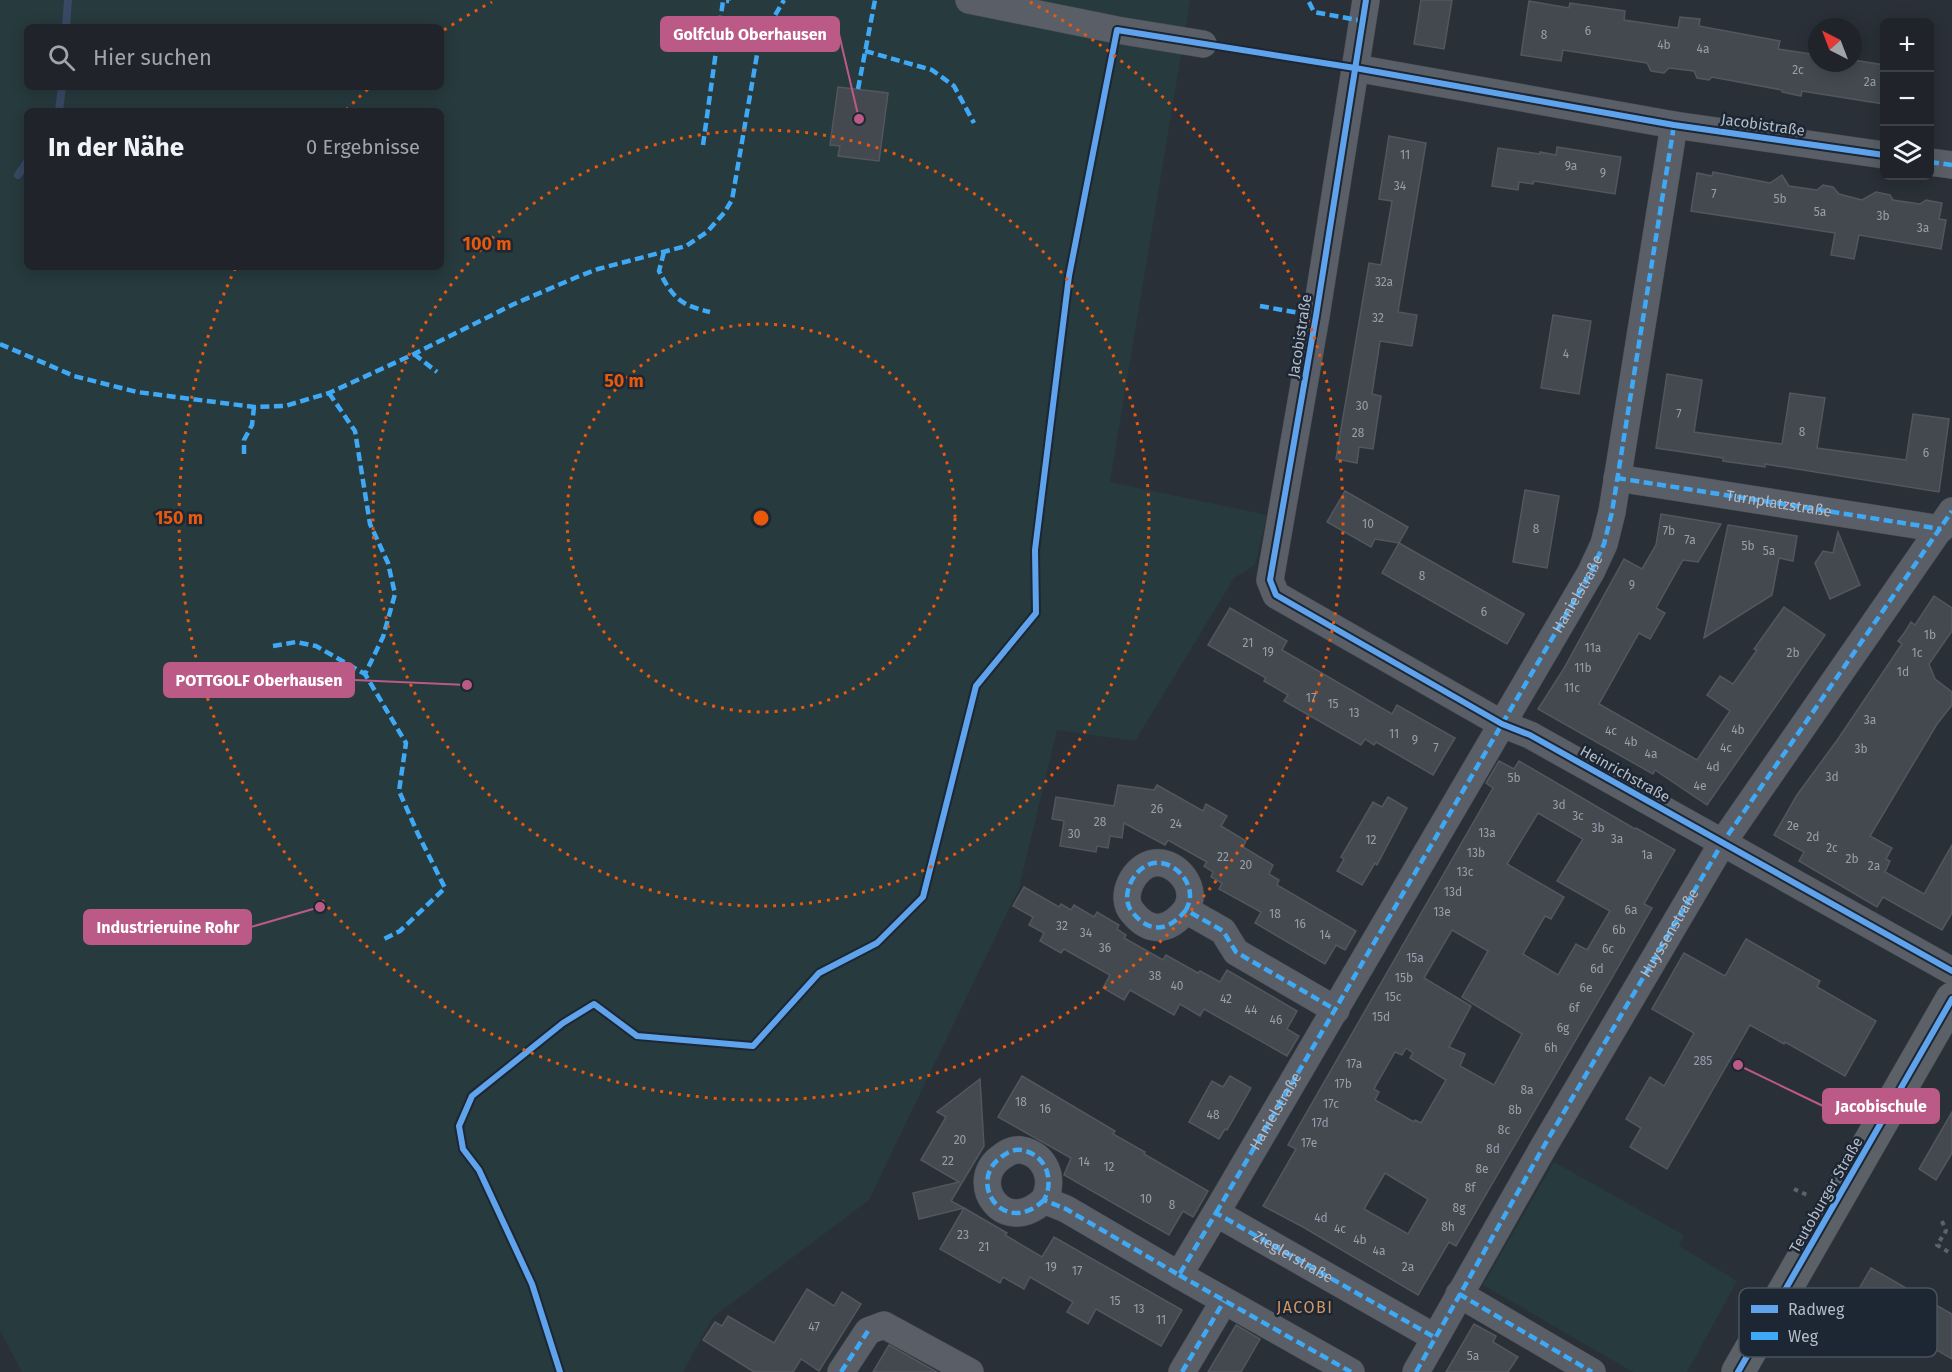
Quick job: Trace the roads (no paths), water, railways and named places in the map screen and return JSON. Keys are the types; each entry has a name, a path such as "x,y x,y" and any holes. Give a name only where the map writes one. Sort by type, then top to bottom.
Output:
{"main road":[{"name":"Teutoburger Straße","path":"1786,1288 1952,999"},
{"name":"Teutoburger Straße","path":"1738,1372 1747,1357"}],"street":[{"path":"969,0 1117,30 1203,44"},
{"name":"Jacobistraße","path":"1284,602 1276,596 1270,580 1316,316 1366,0"},
{"name":"Jacobistraße","path":"1355,68 1674,124 1880,154"},
{"name":"Hanielstraße","path":"1216,1213 1591,572 1599,554 1612,512 1674,124"},
{"path":"1934,163 1952,165"},
{"name":"Turnplatzstraße","path":"1617,478 1946,520"},
{"name":"Huyssenstraße","path":"1416,1372 1434,1337 1723,842 1946,520"},
{"name":"Heinrichstraße","path":"1284,602 1502,724 1530,735 1952,970"},
{"path":"1186,910 1223,931 1236,952 1336,1010"},
{"path":"1044,1200 1066,1209 1351,1372"},
{"path":"1179,1275 1216,1213"},
{"name":"Zieglerstraße","path":"1216,1213 1434,1337"},
{"path":"1459,1294 1592,1372"},
{"path":"1182,1372 1224,1301"},
{"path":"841,1372 868,1331 884,1325 970,1372"}],"waterway":[{"path":"66,24 68,0"},
{"path":"59,108 62,90"},
{"path":"18,175 24,166"}],"place":[{"name":"Golfclub Oberhausen","path":"859,119"},
{"name":"POTTGOLF Oberhausen","path":"467,685"},
{"name":"Industrieruine Rohr","path":"320,907"},
{"name":"Jacobischule","path":"1738,1065"}],"district":[{"name":"JACOBI","path":"1305,1307"}]}
